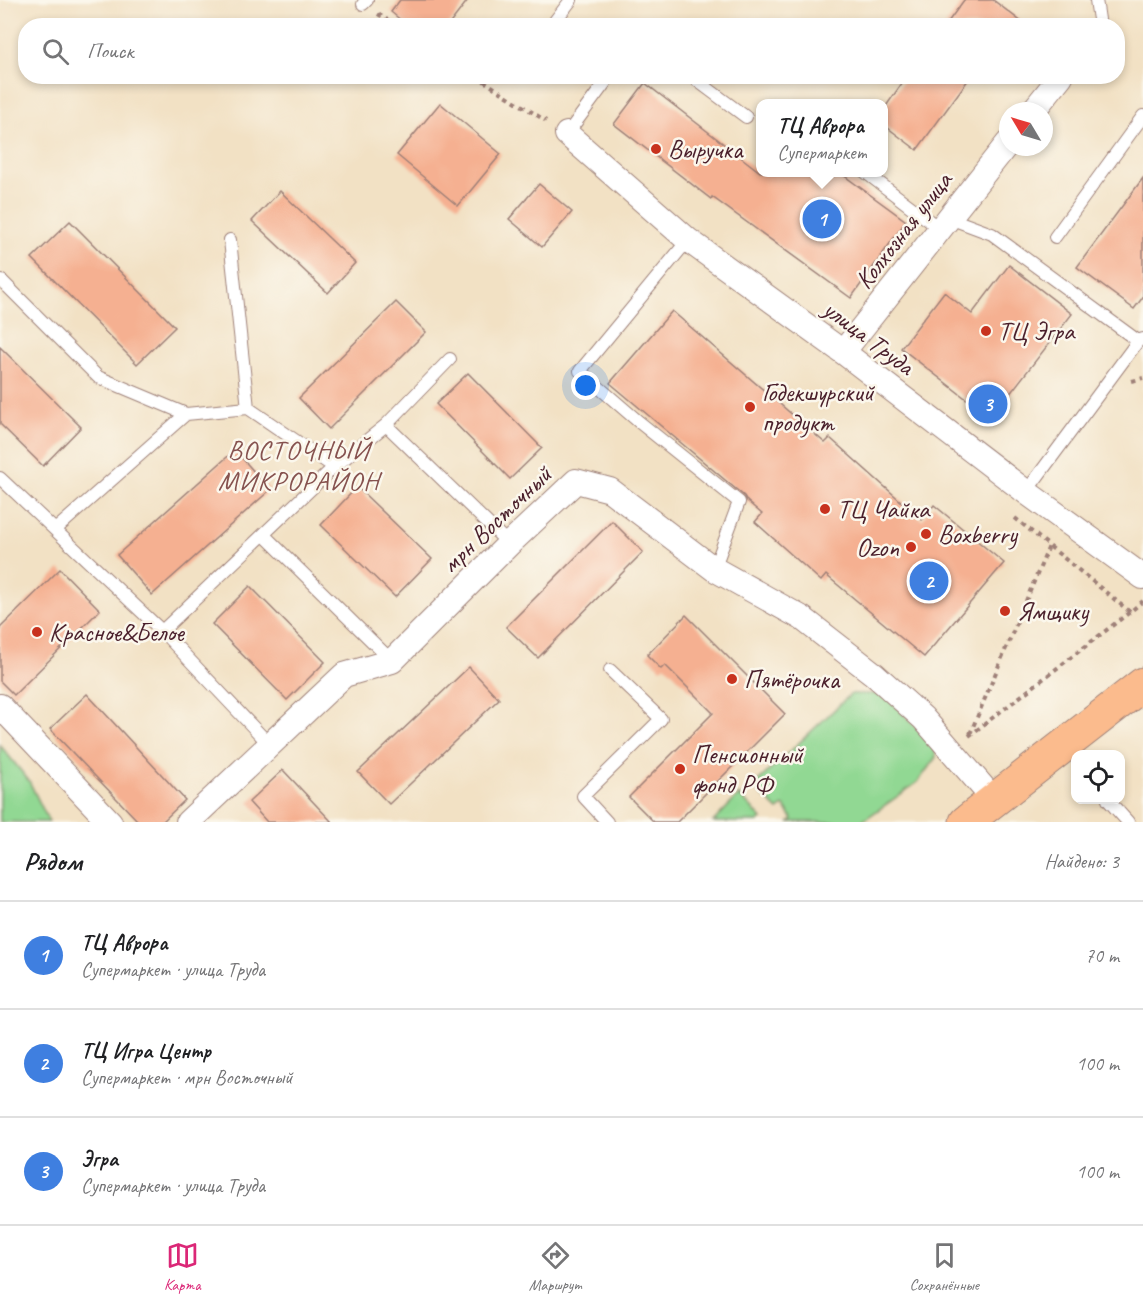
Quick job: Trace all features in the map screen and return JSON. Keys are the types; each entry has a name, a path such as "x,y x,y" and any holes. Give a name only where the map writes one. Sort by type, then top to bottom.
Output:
{"main road":[{"path":"966,822 1066,751 1143,684"}],"street":[{"path":"1040,102 1055,84"},
{"name":"улица Труда","path":"567,134 688,240 843,352 1026,492 1143,577"},
{"name":"Колхозная улица","path":"843,352 999,155"},
{"name":"мрн Восточный","path":"188,822 344,675 392,661 509,544 576,481 610,490 714,569 811,625 891,689 923,718 995,801"},
{"path":"0,706 110,822"}],"lane":[{"path":"557,18 571,0"},
{"path":"1096,0 1099,18"},
{"path":"567,134 604,84"},
{"path":"702,84 746,117"},
{"path":"1055,237 1143,116"},
{"path":"874,177 945,224 992,234 1140,340 1026,492"},
{"path":"230,240 248,408"},
{"path":"688,240 580,371 639,422 739,502 714,569"},
{"path":"2,281 98,376 186,414 248,408 334,467"},
{"path":"162,631 334,467 386,424 450,359"},
{"path":"55,530 186,414"},
{"path":"386,424 509,544"},
{"path":"0,478 162,631 269,744"},
{"path":"264,535 392,661"},
{"path":"607,822 583,796 661,719 610,670"},
{"path":"1112,804 1128,822"}],"path":[{"path":"489,84 567,134"},
{"path":"970,735 1049,546"},
{"path":"951,750 1143,600"}],"green space":[{"path":"851,694 877,694 891,701 934,745 936,757 918,782 861,822 790,822 793,819 784,806 778,810 753,786"},
{"path":"0,745 29,781 49,822 0,822"},
{"path":"739,795 762,819 758,822 713,822"}],"building":[{"path":"400,0 468,0 454,18 398,18 391,12"},
{"path":"964,0 993,0 1017,18 951,18"},
{"path":"646,84 756,169 756,177 846,177 906,221 851,298 712,197 711,199 614,124"},
{"path":"901,84 965,84 917,150 888,128 888,103"},
{"path":"440,103 501,154 458,206 397,155"},
{"path":"1143,178 1143,297 1134,309 1077,267"},
{"path":"539,184 572,212 542,247 509,219"},
{"path":"280,191 355,263 328,293 252,221"},
{"path":"70,221 175,327 137,364 32,258"},
{"name":"ТЦ Эгра","path":"1009,265 1072,314 991,418 901,348 944,292 972,314"},
{"path":"396,302 426,332 329,429 299,398"},
{"path":"672,311 825,443 830,438 922,520 934,505 1004,563 924,657 826,575 821,581 755,522 762,514 744,496 610,383"},
{"path":"0,347 81,427 43,466 0,424"},
{"path":"468,373 542,448 510,479 436,404"},
{"path":"235,450 270,490 152,595 117,555"},
{"path":"357,487 432,559 395,597 321,525"},
{"path":"612,521 643,552 538,658 506,627"},
{"path":"60,569 100,610 14,695 0,681 0,628"},
{"path":"250,586 325,662 287,700 212,624"},
{"path":"686,615 785,714 677,822 654,822 629,797 713,713 665,665 661,669 647,655"},
{"path":"469,667 499,699 389,804 358,772"},
{"path":"87,694 185,800 162,822 139,822 50,729"},
{"path":"283,770 332,822 267,822 249,802"}],"place":[{"name":"Выручка","path":"656,149"},
{"name":"ТЦ Аврора","path":"822,219"},
{"name":"ТЦ Эгра","path":"986,331"},
{"name":"Эгра","path":"988,404"},
{"name":"Годекшурский продукт","path":"750,407"},
{"name":"ТЦ Чайка","path":"825,509"},
{"name":"Boxberry","path":"926,534"},
{"name":"Ozon","path":"911,547"},
{"name":"ТЦ Игра Центр","path":"929,581"},
{"name":"Ямщику","path":"1005,611"},
{"name":"Красное&Белое","path":"37,632"},
{"name":"Пятёрочка","path":"732,679"},
{"name":"Пенсионный фонд РФ","path":"680,769"}],"district":[{"name":"ВОСТОЧНЫЙ МИКРОРАЙОН","path":"299,466"}]}
